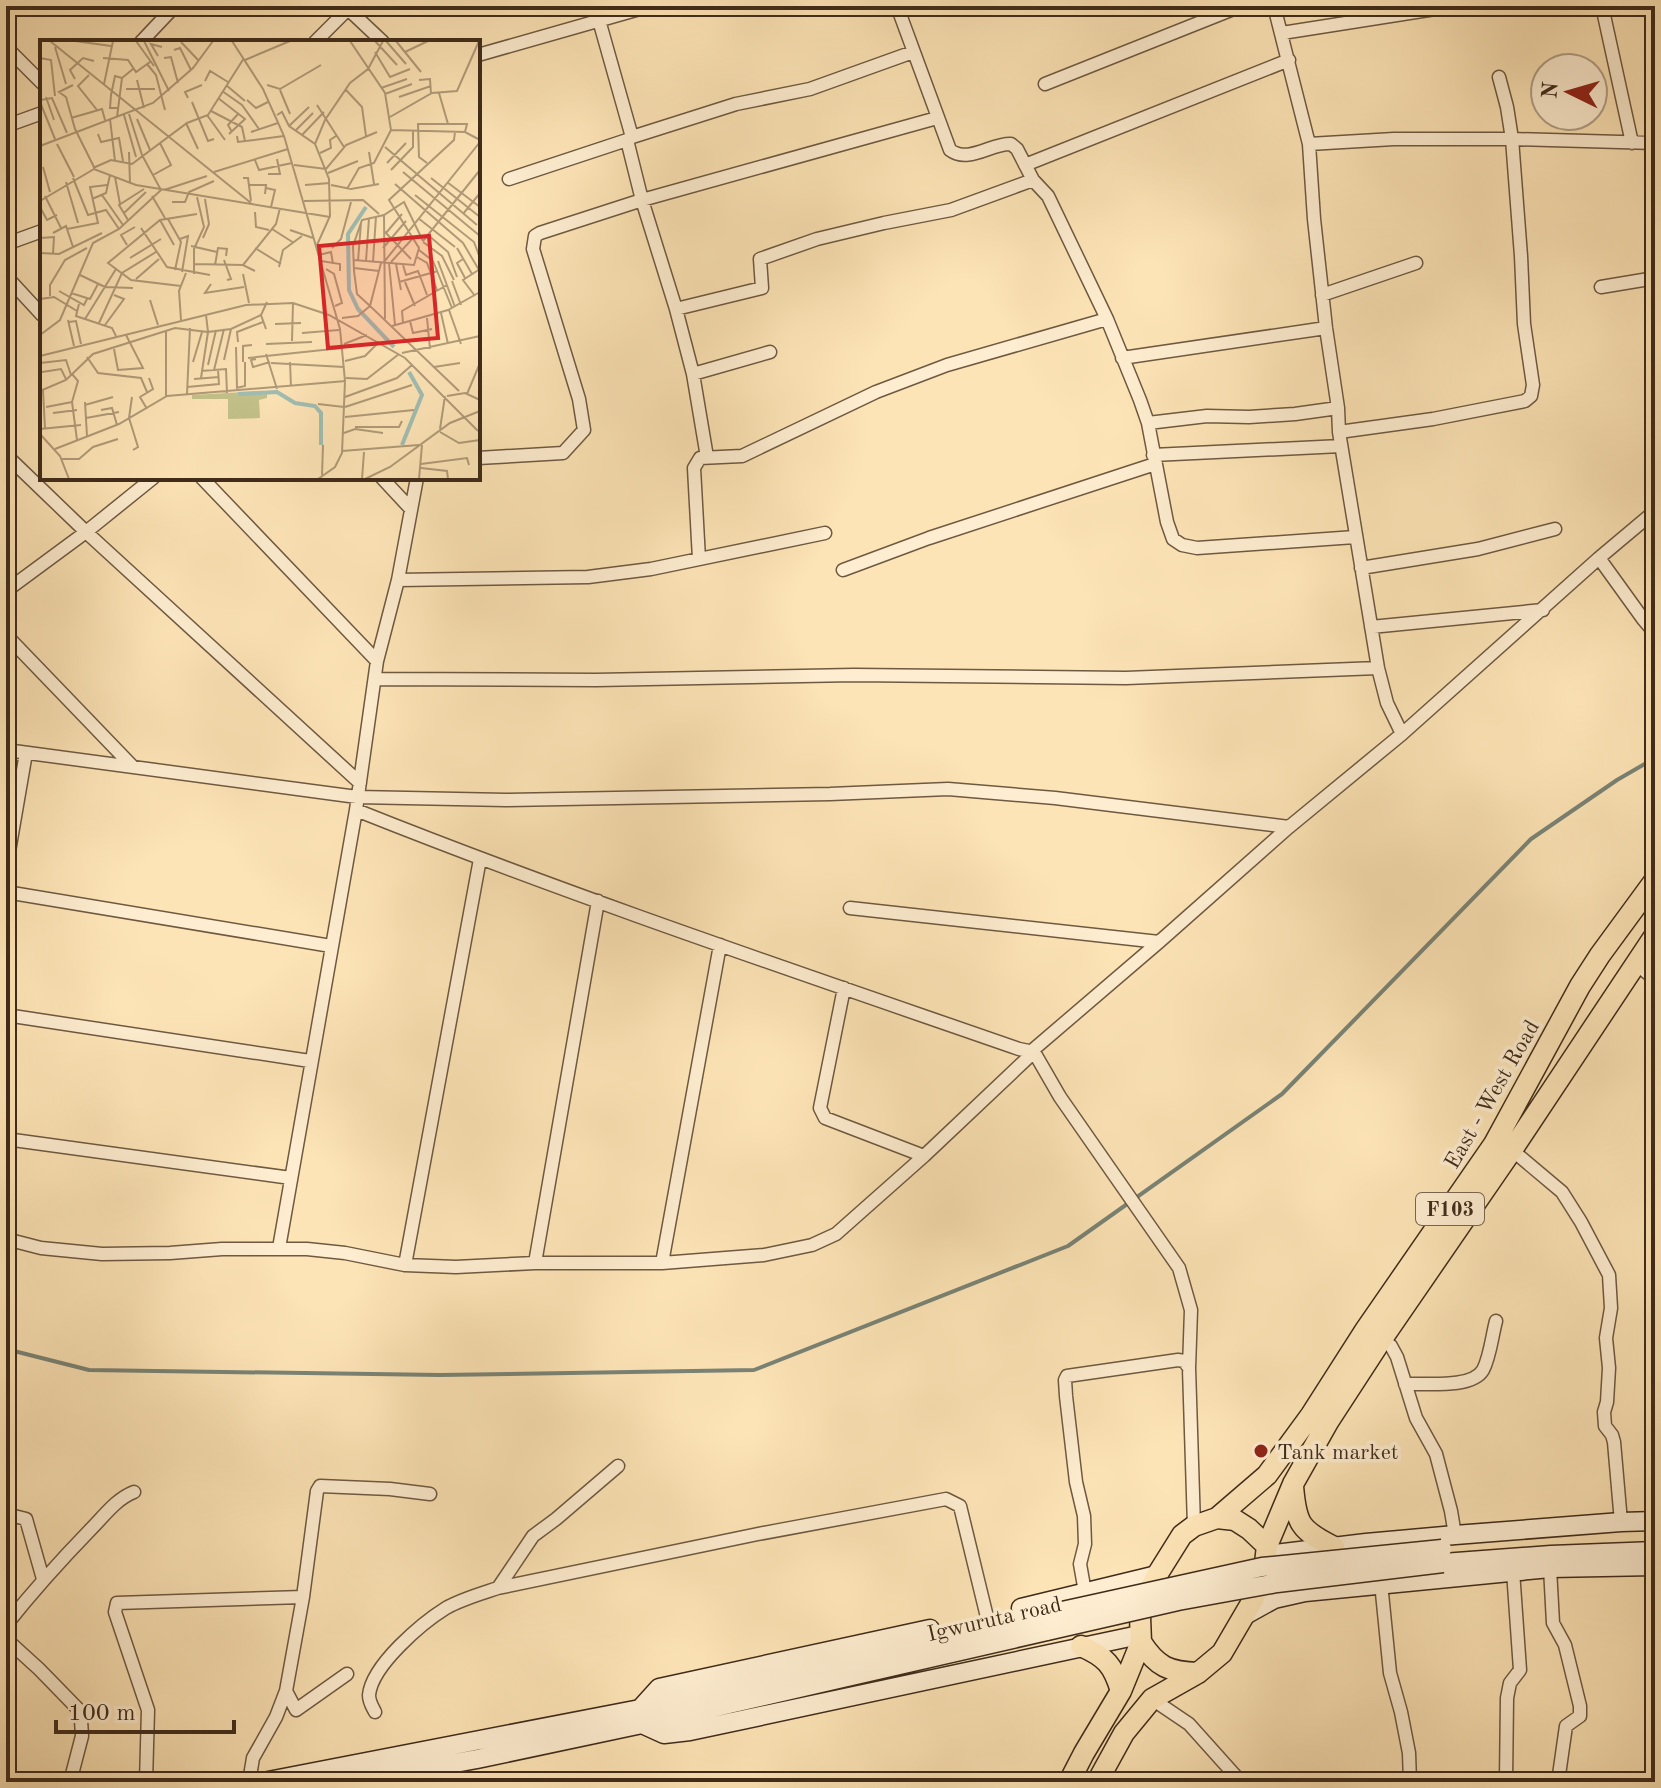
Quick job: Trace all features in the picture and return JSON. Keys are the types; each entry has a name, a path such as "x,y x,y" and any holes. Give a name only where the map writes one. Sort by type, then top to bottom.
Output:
{"main road":[{"name":"East - West Road","path":"1266,1551 1293,1484 1328,1422 1382,1339 1580,986 1655,880"},
{"name":"East - West Road","path":"1217,1518 1267,1475 1311,1415 1366,1329 1512,1150 1655,935"},
{"path":"1293,1484 1295,1511 1302,1525 1312,1536 1334,1547"},
{"path":"1069,1782 1121,1691 1140,1638 1140,1617 1146,1598 1182,1535 1194,1526 1217,1518 1235,1520 1249,1529 1266,1551 1264,1572 1253,1600 1222,1653 1198,1673 1152,1699 1124,1733 1097,1782"},
{"path":"1266,1551 1655,1521"},
{"name":"Igwuruta road","path":"351,1782 477,1759 641,1716 1046,1623 1442,1556 1590,1536 1655,1534"},
{"name":"Igwuruta road","path":"1442,1556 1655,1551"},
{"path":"1245,1615 1274,1599 1305,1592 1550,1568 1655,1566"},
{"path":"1140,1638 1081,1646 690,1731 664,1734 641,1716 659,1688 987,1617 1157,1575"},
{"path":"1140,1638 1149,1655 1162,1666 1179,1672 1198,1673"},
{"path":"1081,1646 1108,1662 1116,1673 1121,1691"},
{"name":"Igwuruta road","path":"263,1782 641,1716"}],"street":[{"path":"143,40 175,6"},
{"path":"595,6 630,139 642,200 693,374 707,457"},
{"path":"480,54 650,6"},
{"path":"897,6 945,139 954,153 966,155 1011,144 1017,149 1033,180 1048,196 1107,319 1148,423 1173,539 1182,545 1197,548 1355,537"},
{"path":"1045,84 1241,6"},
{"path":"1274,6 1309,144 1314,219 1339,432 1378,668 1387,703 1402,734"},
{"path":"1282,33 1454,6"},
{"path":"1602,6 1632,143"},
{"path":"317,40 349,7 381,40"},
{"path":"6,47 40,81"},
{"path":"509,179 736,104 810,89 913,52"},
{"path":"1025,165 1289,60"},
{"path":"1339,432 1433,419 1525,401 1531,396 1533,385 1524,324 1512,139 1499,77"},
{"path":"6,126 40,114"},
{"path":"480,458 563,453 584,430 579,399 533,249 533,240 540,233 642,200 937,118"},
{"path":"1309,144 1394,139 1655,143"},
{"path":"676,309 762,288 760,259 817,239 951,210 1033,180"},
{"path":"6,244 40,232"},
{"path":"1322,295 1416,263"},
{"path":"6,276 40,313"},
{"path":"1601,287 1655,278"},
{"path":"699,559 694,468 700,458 742,456 876,392 947,365 1107,319"},
{"path":"1122,358 1326,328"},
{"path":"693,374 770,352"},
{"path":"1148,423 1207,416 1295,414 1338,408"},
{"path":"843,570 1154,459 1341,446"},
{"path":"6,455 360,783"},
{"path":"6,591 151,480"},
{"path":"204,480 377,661"},
{"path":"384,480 410,508"},
{"path":"279,1248 357,804 377,661 398,580 417,480"},
{"path":"6,1239 41,1248 102,1254 279,1248 345,1253 405,1265 456,1267 535,1263 662,1263 764,1255 821,1242 836,1234 924,1156 1034,1049 1289,827 1402,734 1655,511"},
{"path":"1361,568 1478,549 1555,529"},
{"path":"398,580 588,577 651,569 825,533"},
{"path":"1599,558 1655,633"},
{"path":"1371,627 1543,610"},
{"path":"6,635 133,767"},
{"path":"375,679 596,680 854,675 1126,678 1378,668"},
{"path":"6,750 133,767 357,804 948,789 1055,798 1289,827"},
{"path":"6,869 26,753"},
{"path":"357,804 480,859 1034,1052 1060,1097 1179,1268 1191,1310 1189,1368 1194,1526"},
{"path":"405,1265 480,859"},
{"path":"6,892 331,946"},
{"path":"535,1263 598,901"},
{"path":"850,908 1159,942"},
{"path":"662,1263 720,945"},
{"path":"1636,964 1655,979"},
{"path":"844,988 821,1113 825,1118 924,1156"},
{"path":"6,1015 310,1061"},
{"path":"6,1139 291,1178"},
{"path":"1512,1150 1562,1192 1609,1275 1611,1308 1606,1338 1609,1368 1604,1412 1605,1426 1614,1442 1621,1522"},
{"path":"1405,1384 1463,1383 1473,1380 1484,1368 1496,1321"},
{"path":"1382,1339 1391,1346 1416,1418 1436,1454 1455,1535"},
{"path":"1085,1592 1080,1564 1085,1544 1084,1516 1074,1468 1065,1380 1067,1376 1178,1360 1184,1361 1189,1368"},
{"path":"498,1588 533,1536 618,1466"},
{"path":"249,1782 253,1758 276,1717 286,1691 320,1486 430,1494"},
{"path":"6,1625 43,1579 116,1503 134,1492"},
{"path":"375,1712 370,1702 371,1686 390,1655 446,1608 471,1597 498,1588 758,1534 946,1499 960,1506 987,1617"},
{"path":"6,1514 22,1517 28,1522 43,1579"},
{"path":"1550,1568 1553,1623 1565,1645 1580,1706 1580,1716 1566,1726 1558,1782"},
{"path":"1506,1781 1507,1698 1510,1683 1520,1670 1513,1571"},
{"path":"1381,1583 1390,1673 1409,1753 1410,1782"},
{"path":"146,1782 148,1710 114,1606 117,1603 303,1597"},
{"path":"6,1639 78,1709 82,1736 70,1782"},
{"path":"286,1691 296,1710 347,1674"},
{"path":"1152,1699 1189,1724 1241,1782"}],"waterway":[{"path":"6,1349 89,1370 440,1375 754,1370 1068,1246 1282,1094 1531,839 1655,758"}],"place":[{"name":"Tank market","path":"1261,1451"}]}
